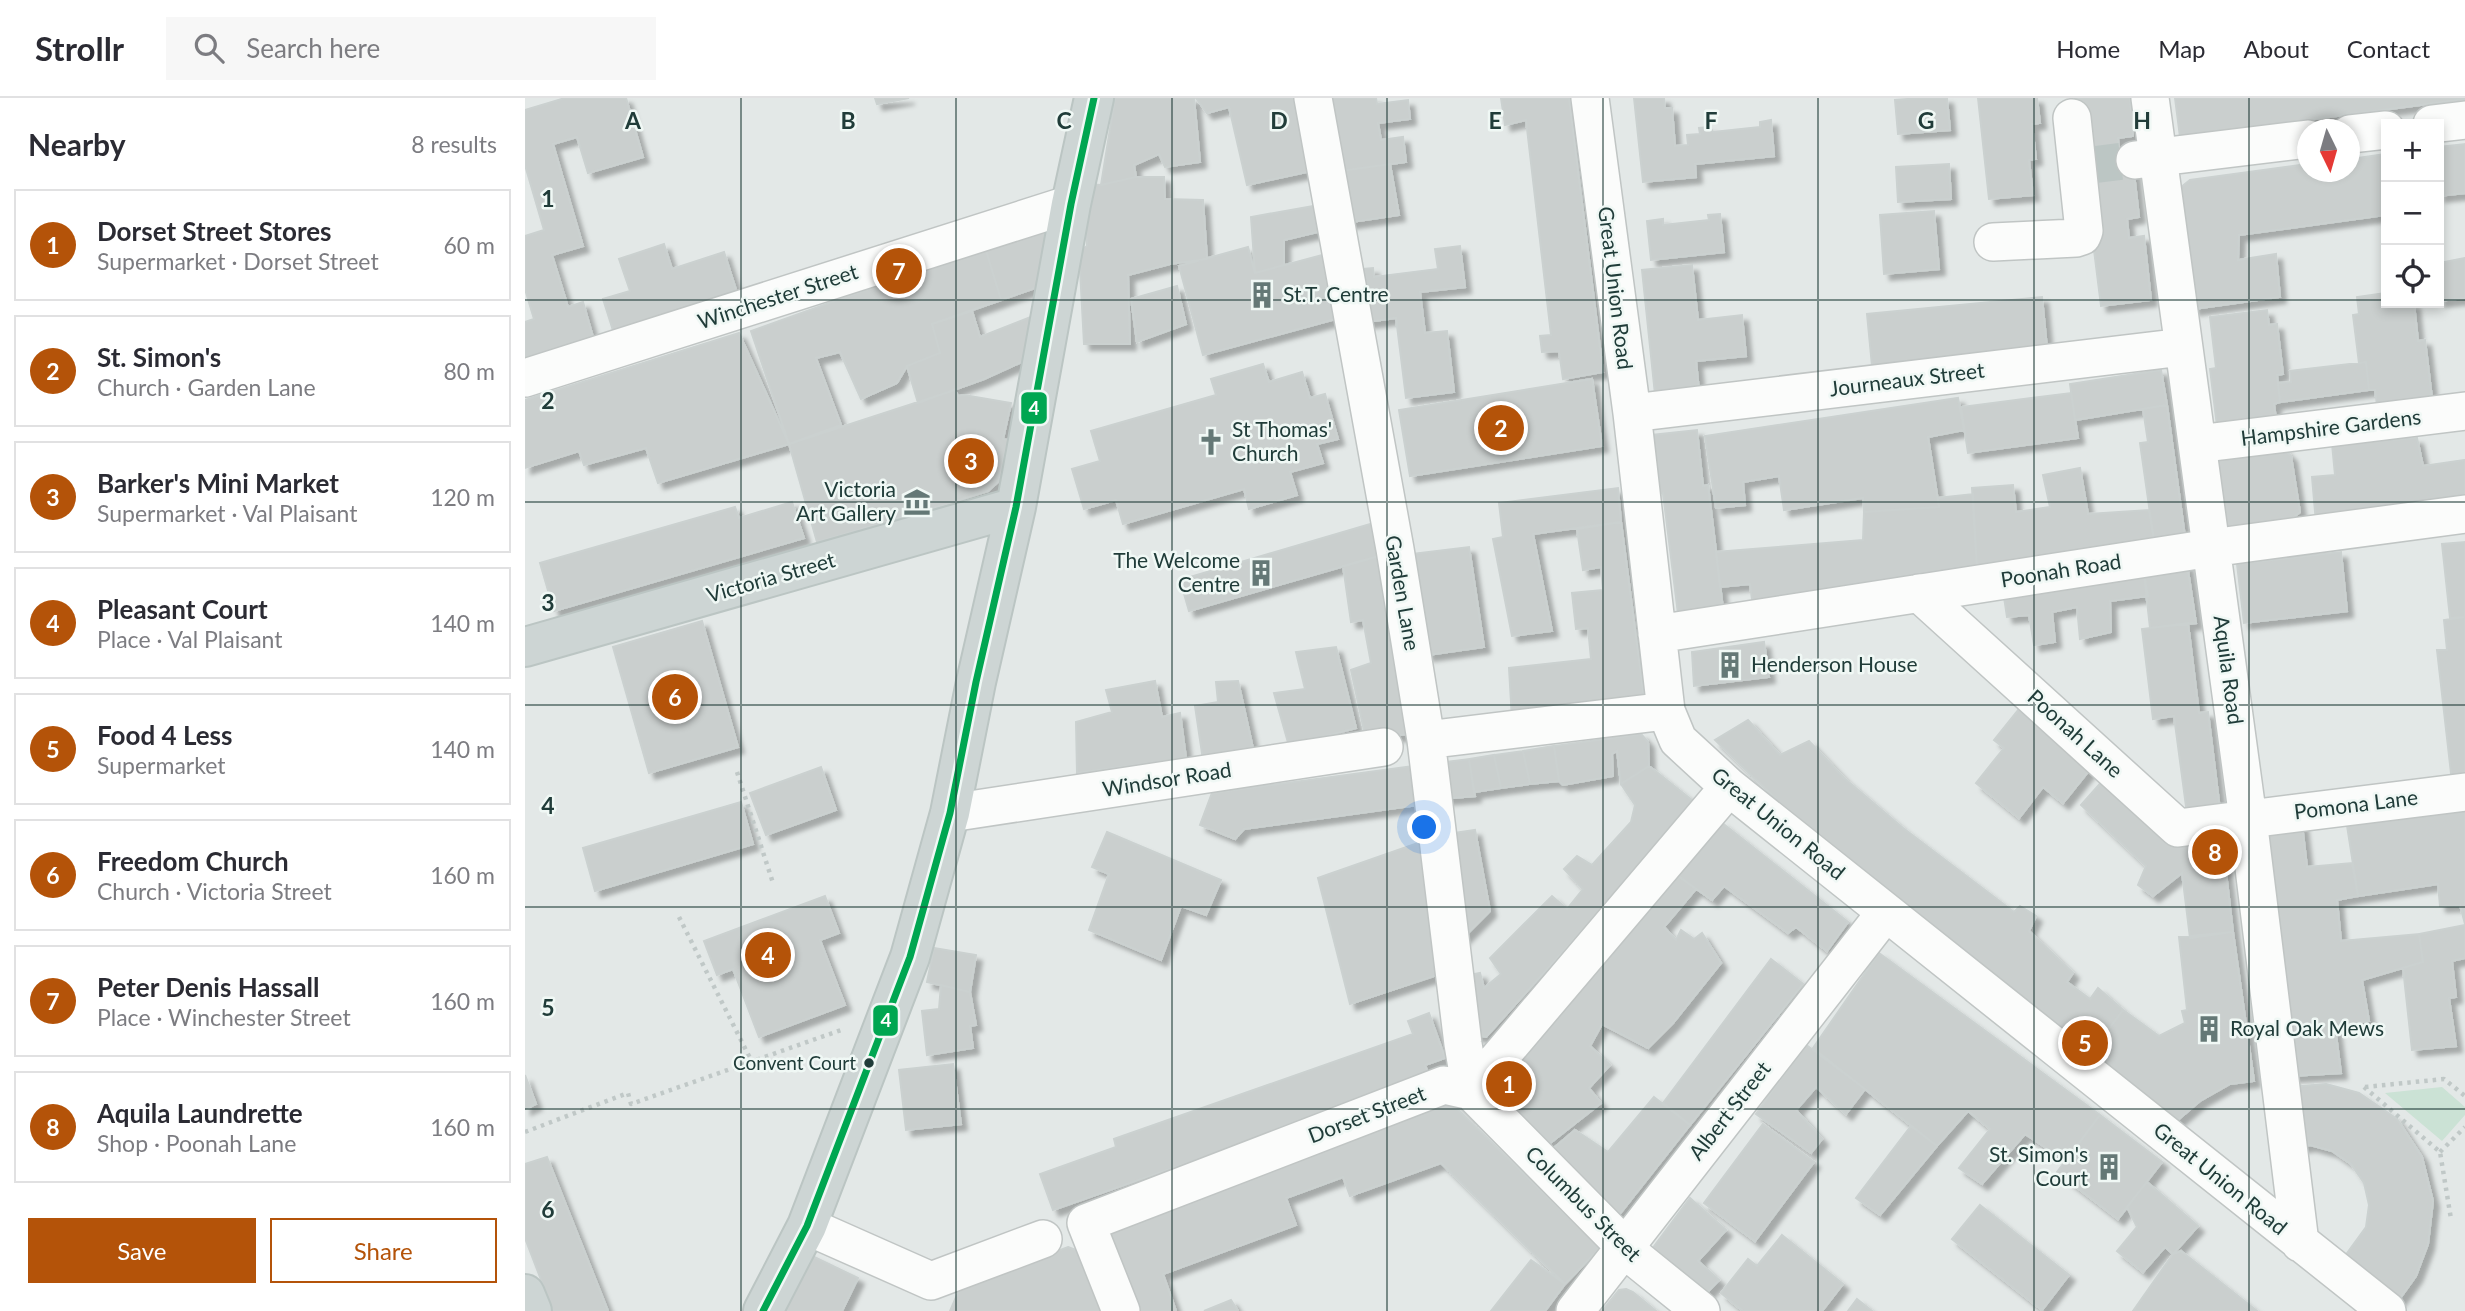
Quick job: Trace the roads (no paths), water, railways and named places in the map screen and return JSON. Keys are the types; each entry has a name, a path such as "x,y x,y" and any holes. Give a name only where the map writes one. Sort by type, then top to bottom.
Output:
{"main road":[{"path":"763,1311 807,1226 910,957 950,813 976,682 1016,507 1071,204 1094,98"},
{"name":"Victoria Street","path":"525,647 1016,507"},
{"path":"525,1294 532,1311"}],"street":[{"name":"Garden Lane","path":"1313,98 1393,539 1426,740 1471,1091"},
{"name":"Great Union Road","path":"1590,98 1632,413 1666,711 1678,740 1729,787 2387,1311"},
{"name":"Aquila Road","path":"2150,98 2145,159 2183,346 2248,819 2300,1243"},
{"path":"1993,242 2082,236 2081,166 2072,118"},
{"path":"2444,123 2465,120"},
{"path":"2360,133 2381,131"},
{"path":"2145,159 2297,140"},
{"name":"Winchester Street","path":"525,378 1071,204"},
{"name":"Journeaux Street","path":"1632,413 2183,346"},
{"name":"Hampshire Gardens","path":"2197,444 2465,411"},
{"name":"Poonah Road","path":"1657,634 2211,548 2465,514"},
{"name":"Poonah Lane","path":"1919,593 2178,828 2248,819"},
{"path":"1426,740 1666,711"},
{"name":"Windsor Road","path":"950,813 1384,747"},
{"path":"1471,1091 1729,787"},
{"name":"Pomona Lane","path":"2248,819 2465,792"},
{"name":"Albert Street","path":"1575,1311 1886,912"},
{"name":"Dorset Street","path":"1121,1311 1086,1223 1444,1085 1471,1091"},
{"name":"Columbus Street","path":"1471,1091 1639,1261 1701,1311"},
{"path":"807,1226 932,1296 1043,1239"}],"tunnel":[{"path":"2084,166 2132,160"}],"place":[{"name":"Peter Denis Hassall","path":"899,271"},
{"name":"St.T. Centre","path":"1262,295"},
{"name":"St. Simon's","path":"1501,428"},
{"name":"St Thomas' Church","path":"1211,442"},
{"name":"Barker's Mini Market","path":"971,461"},
{"name":"Victoria Art Gallery","path":"917,502"},
{"name":"The Welcome Centre","path":"1261,573"},
{"name":"Henderson House","path":"1730,665"},
{"name":"Freedom Church","path":"675,697"},
{"name":"Aquila Laundrette","path":"2215,852"},
{"name":"Pleasant Court","path":"768,955"},
{"name":"Royal Oak Mews","path":"2209,1029"},
{"name":"Food 4 Less","path":"2085,1043"},
{"name":"Convent Court","path":"869,1063"},
{"name":"Dorset Street Stores","path":"1509,1084"},
{"name":"St. Simon's Court","path":"2109,1167"}]}
